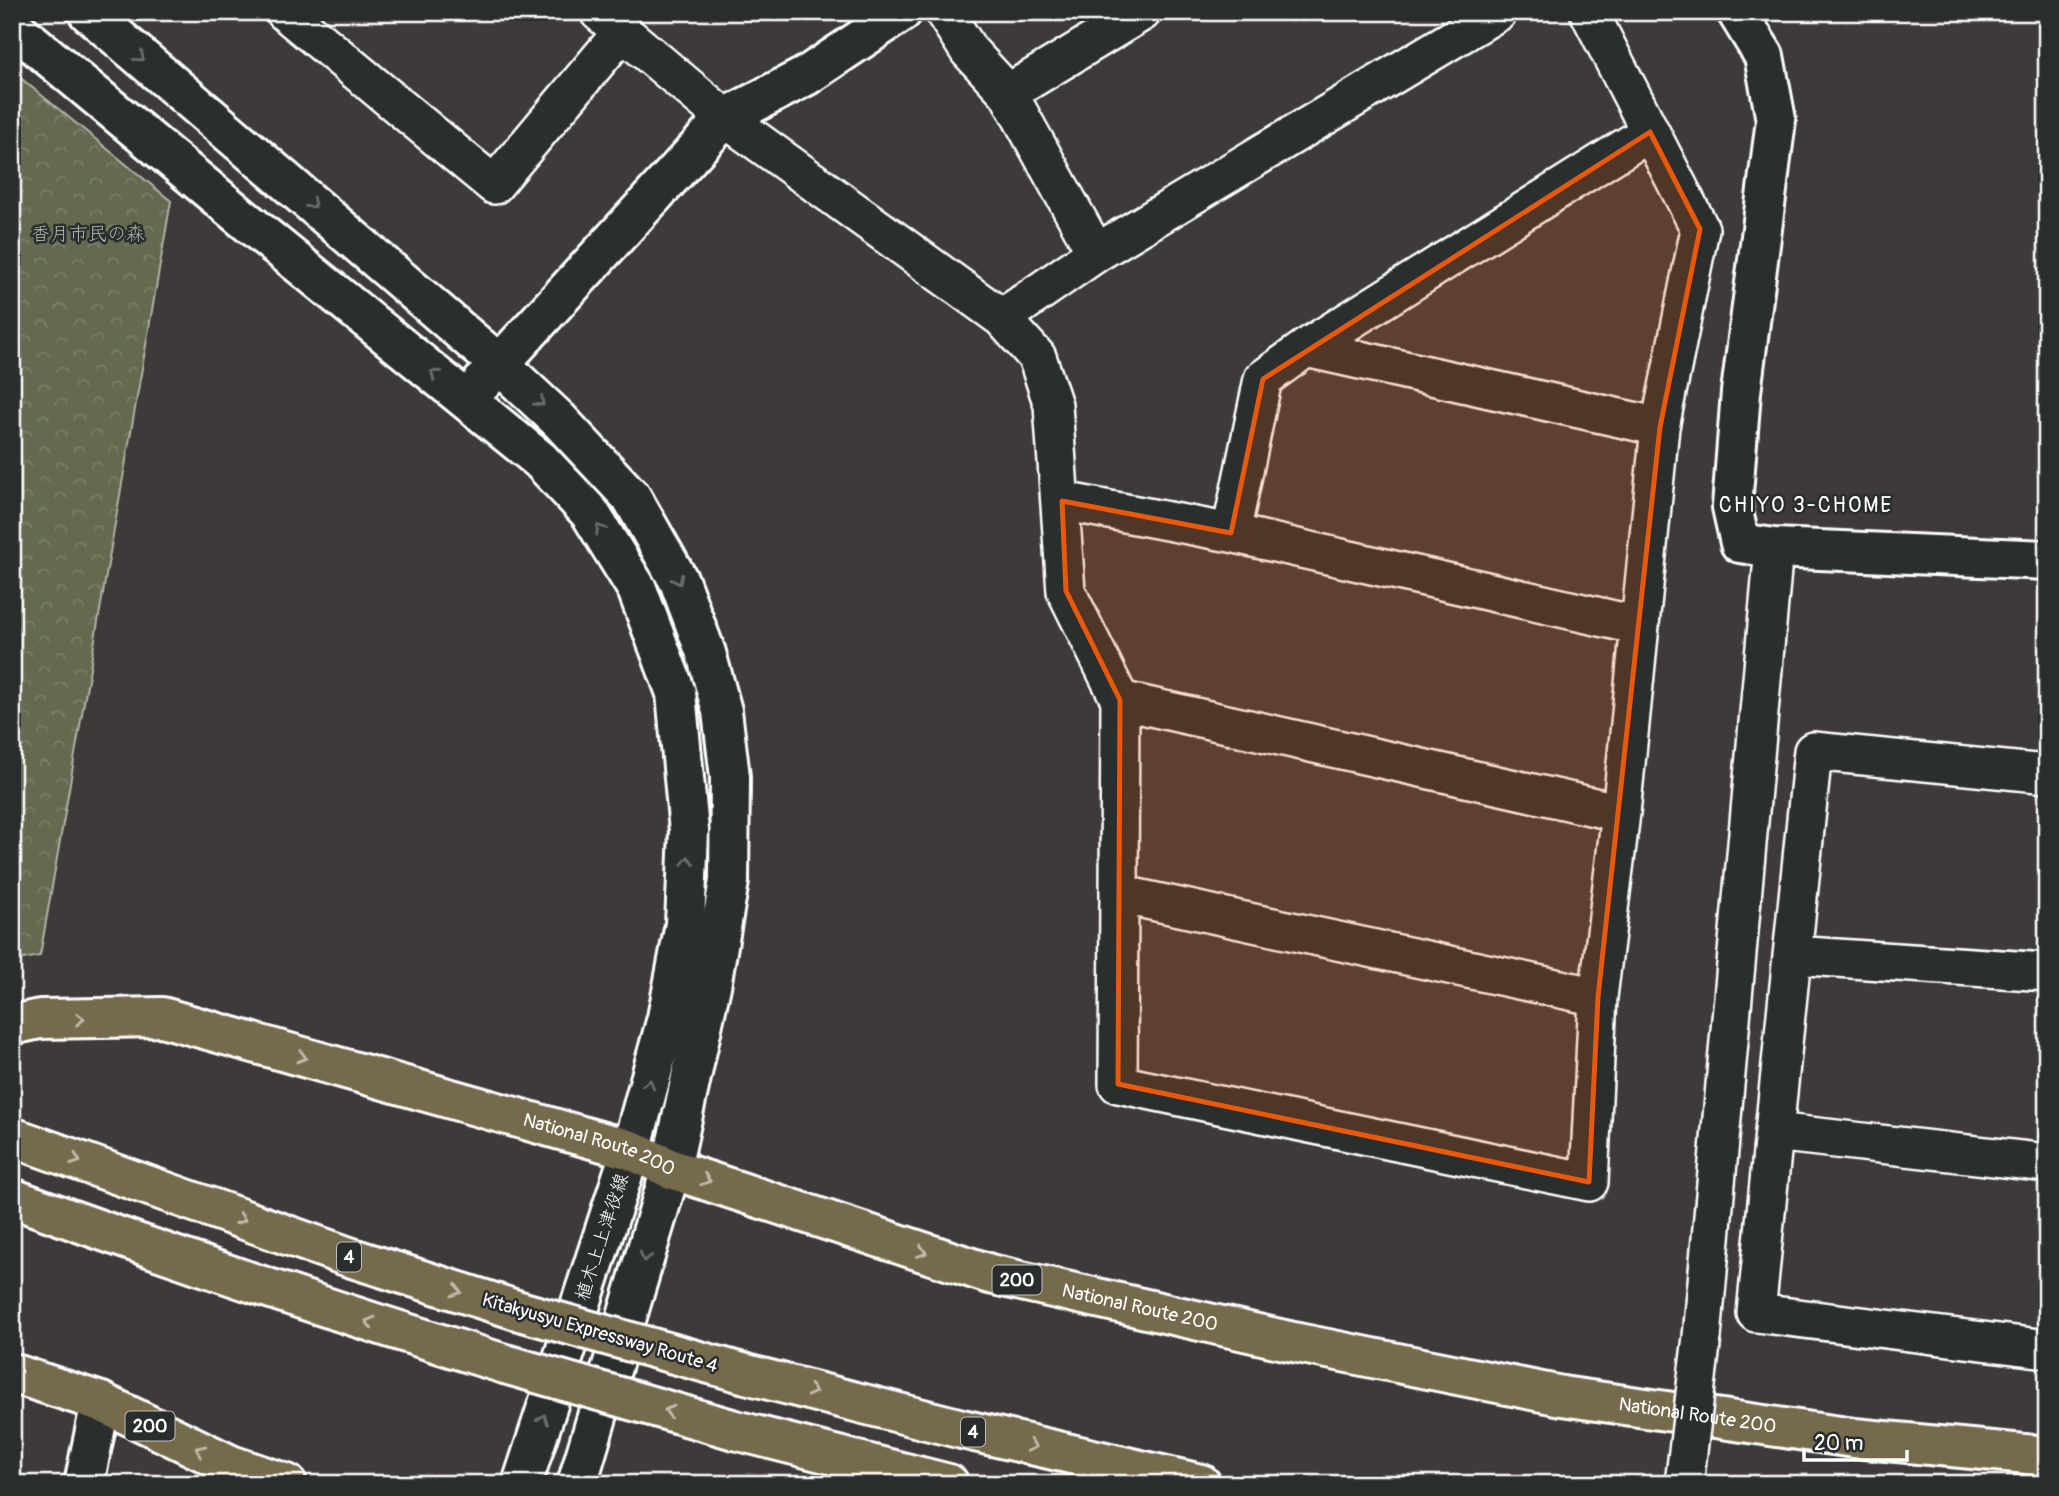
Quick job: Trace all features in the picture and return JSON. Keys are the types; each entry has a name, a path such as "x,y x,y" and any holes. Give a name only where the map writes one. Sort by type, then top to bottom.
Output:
{"highway":[{"name":"National Route 200","path":"12,1025 40,1019 162,1017 631,1150 671,1168 990,1274 1298,1343 1562,1396 1854,1438 2047,1456"},
{"name":"Kitakyusyu Expressway Route 4","path":"12,1137 349,1257 523,1312 746,1374 962,1429 1201,1484"},
{"path":"12,1198 332,1310 505,1364 735,1430 950,1484"},
{"name":"200","path":"12,1373 101,1402 231,1465 286,1484"}],"street":[{"path":"88,12 499,364 559,419 632,498 679,581 706,653 723,711 730,777 729,881 710,986 671,1168 577,1484"},
{"path":"285,12 494,185 610,22 725,118 1002,318 1037,357 1053,405 1062,501 1066,591 1120,700 1118,1084 1589,1182 1598,997 1621,813 1660,427 1700,229 1590,12"},
{"path":"466,400 725,118 806,76 902,12"},
{"path":"944,12 969,51 1008,93 1096,253"},
{"path":"1008,93 1142,12"},
{"path":"1002,318 1096,253 1498,12"},
{"path":"1737,12 1764,56 1776,120 1741,392 1732,507 1740,543 1774,548 2047,560"},
{"name":"植木上上津役線","path":"12,26 540,460 590,513 637,589 676,693 689,831 685,924 667,1018 631,1150 522,1484"},
{"path":"1231,533 1263,379 1306,348 1650,132"},
{"path":"1306,348 1660,427"},
{"path":"1062,501 1231,533 1640,626"},
{"path":"1684,1484 1702,1337 1774,548"},
{"path":"1120,700 1621,813"},
{"path":"2047,774 1813,751 1756,1313 2047,1349"},
{"path":"1119,894 1598,997"},
{"path":"1792,955 2047,972"},
{"path":"1774,1132 2047,1163"},
{"path":"84,1484 101,1402"}],"highlighted area":[{"path":"1650,132 1700,229 1660,427 1598,997 1589,1182 1118,1084 1120,700 1066,591 1062,501 1231,533 1263,379"}],"green space":[{"name":"香月市民の森","path":"12,71 171,201 40,956 12,961"}],"district":[{"name":"CHIYO 3-CHOME","path":"1806,505"}]}
